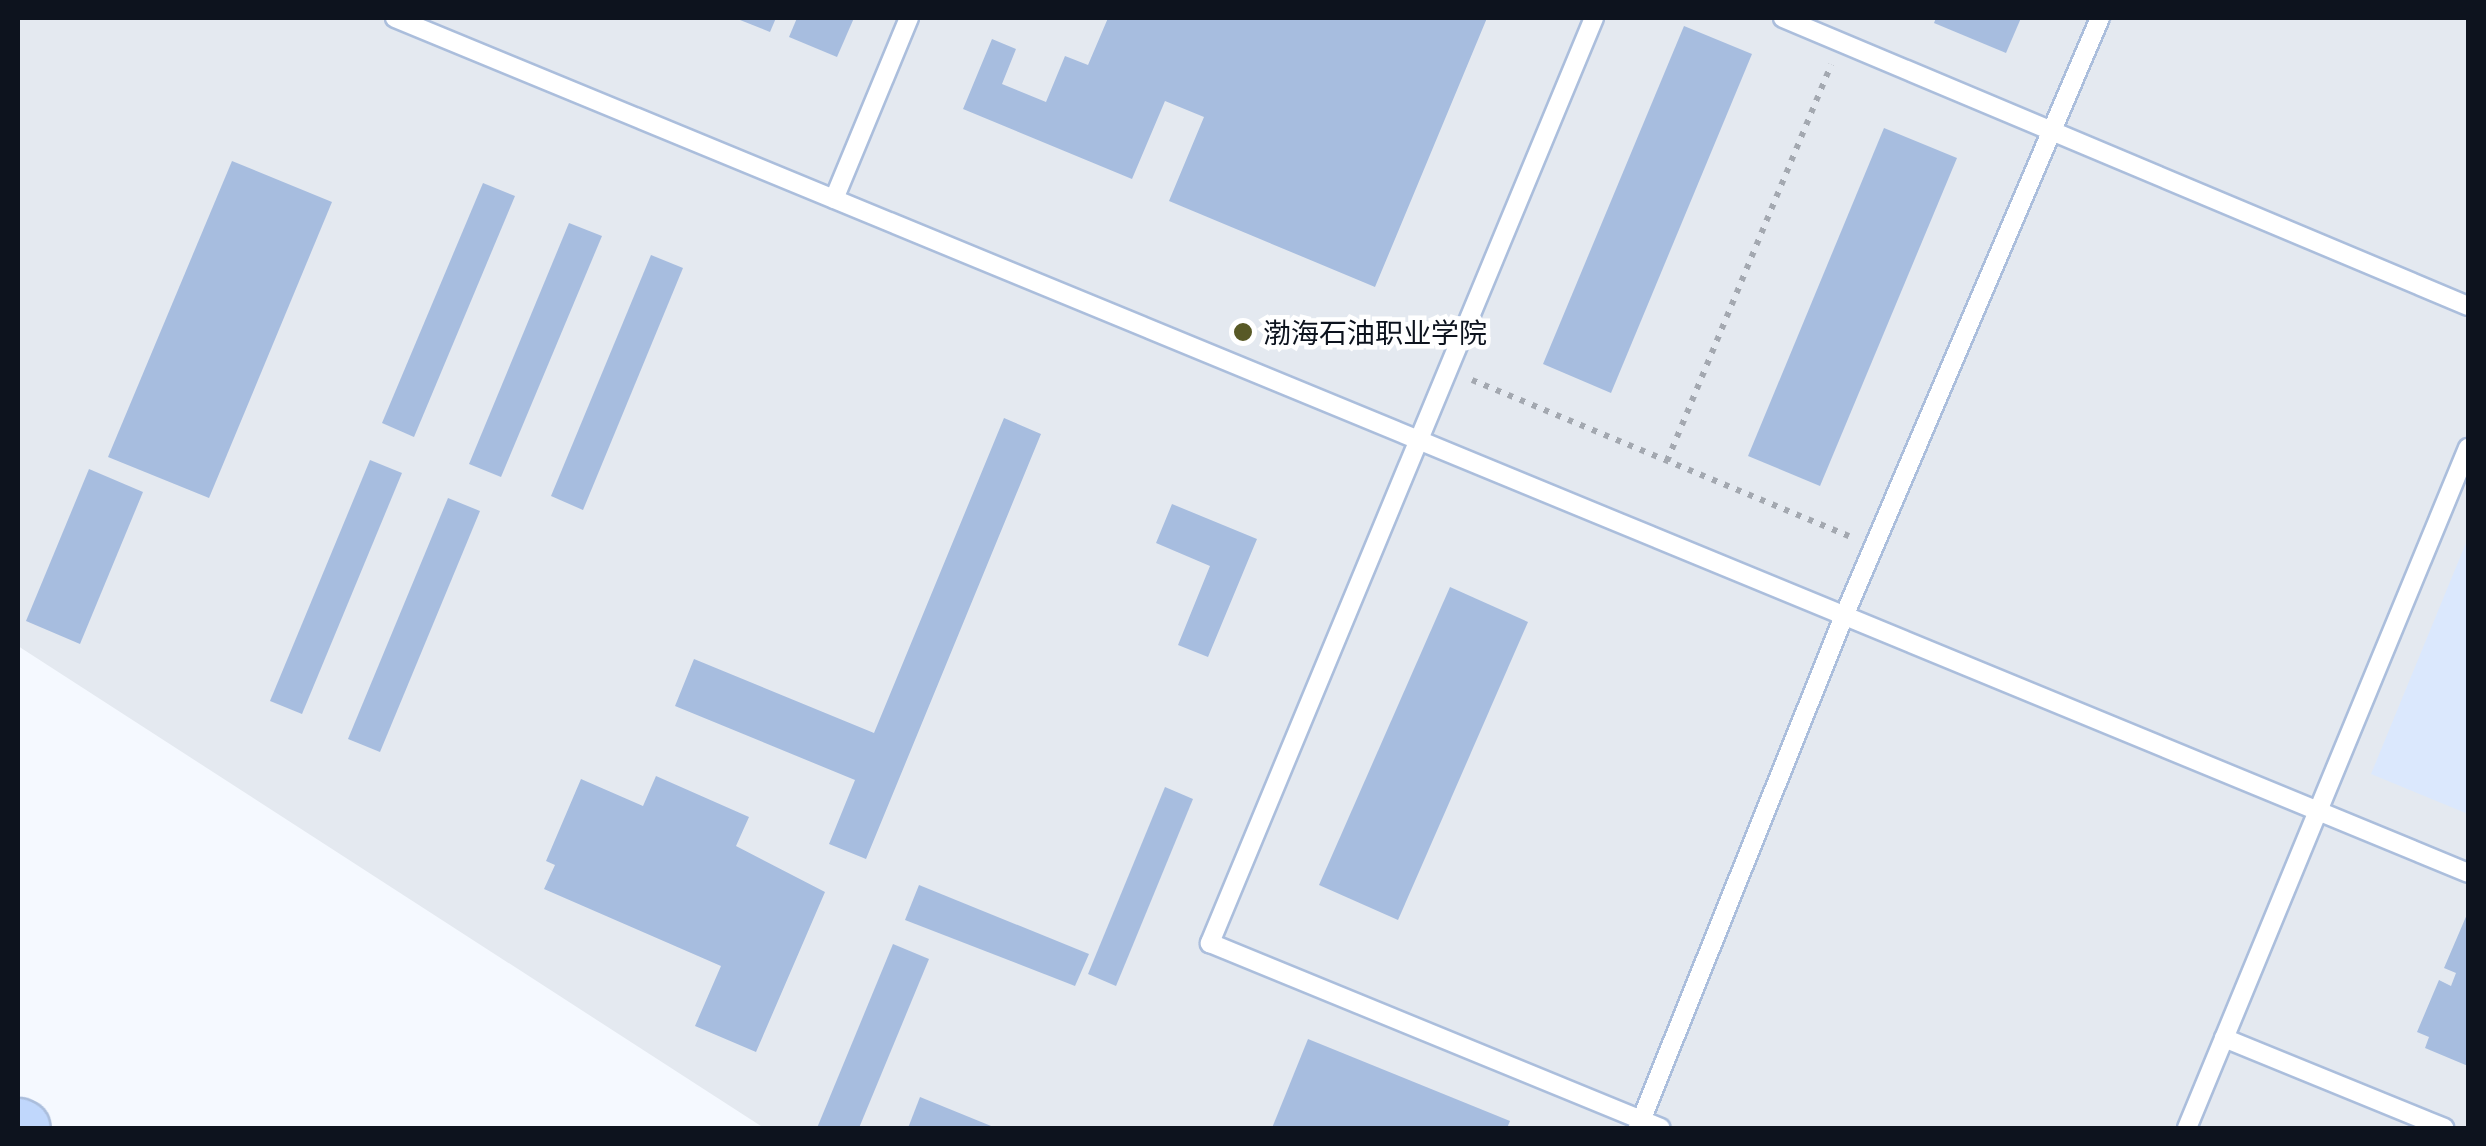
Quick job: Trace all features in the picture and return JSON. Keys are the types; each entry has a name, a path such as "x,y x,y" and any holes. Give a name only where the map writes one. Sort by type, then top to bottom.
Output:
{"lane":[{"path":"396,18 2468,874"},
{"path":"834,198 909,18"},
{"path":"1594,18 1210,943 1660,1128"},
{"path":"1782,18 2468,306"},
{"path":"1638,1128 1844,616 2100,18"},
{"path":"2187,1128 2468,448"},
{"path":"2224,1038 2444,1128"}],"path":[{"path":"1667,461 1840,42"},
{"path":"1448,370 1874,547"}],"shaded area":[{"name":"渤海石油职业学院","path":"18,18 2468,18 2468,1128 764,1128 18,646"},
{"path":"2468,538 2468,814 2371,774"}],"building":[{"path":"735,18 776,18 770,32"},
{"path":"797,18 854,18 837,57 789,37"},
{"path":"1108,18 1487,18 1375,287 1169,201 1204,117 1165,101 1132,179 963,109 992,39 1016,49 1002,84 1046,102 1065,56 1088,65"},
{"path":"1936,18 2021,18 2006,53 1934,23"},
{"path":"1684,26 1752,54 1611,393 1543,364"},
{"path":"1884,128 1957,158 1820,486 1748,456"},
{"path":"232,161 332,202 209,498 108,457"},
{"path":"483,183 515,196 414,437 382,423"},
{"path":"569,223 602,236 501,477 469,464"},
{"path":"651,255 683,268 583,510 551,496"},
{"path":"1004,418 1041,434 866,859 829,844 855,780 675,706 694,659 874,733"},
{"path":"370,460 402,473 302,714 270,701"},
{"path":"89,469 143,492 80,644 26,621"},
{"path":"448,498 480,511 380,752 348,739"},
{"path":"1172,504 1257,539 1208,657 1178,645 1210,566 1156,543"},
{"path":"1450,587 1528,622 1398,920 1319,885"},
{"path":"656,776 749,817 736,846 825,892 756,1052 695,1026 721,966 544,889 555,865 546,861 581,779 643,806"},
{"path":"1165,787 1193,799 1116,986 1088,974"},
{"path":"919,885 1089,954 1075,986 905,920"},
{"path":"2468,912 2468,1066 2425,1048 2429,1037 2417,1032 2439,980 2451,986 2456,973 2444,968"},
{"path":"893,944 929,959 859,1128 817,1128"},
{"path":"1308,1039 1510,1121 1507,1128 1272,1128"},
{"path":"920,1097 996,1128 908,1128"}],"place":[{"name":"渤海石油职业学院","path":"1243,332"}]}
